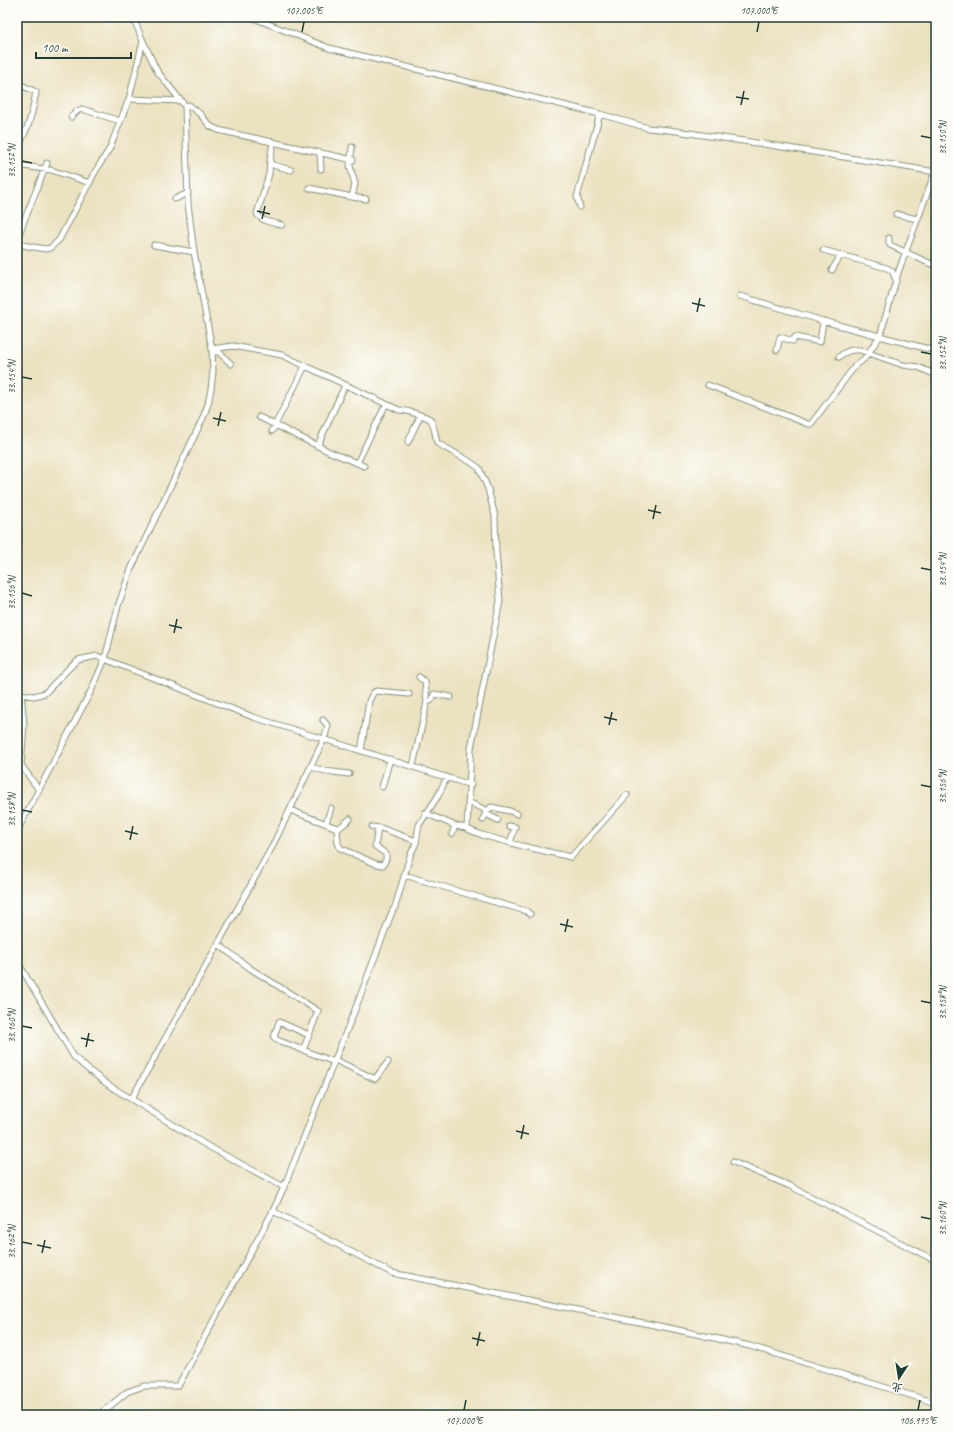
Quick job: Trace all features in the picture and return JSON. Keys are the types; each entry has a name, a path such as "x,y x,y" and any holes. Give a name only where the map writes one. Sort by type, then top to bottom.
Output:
{"street":[{"path":"17,831 88,698 105,659 118,606 131,569 203,418 208,404 212,383 212,350 194,252 188,193 183,104 157,71 142,41 133,17"},
{"path":"251,17 329,48 600,114 648,128 772,145 935,172 905,253 880,336 864,359 855,366 811,424 708,384"},
{"path":"17,244 38,249 50,248 59,240 110,148 129,99 142,41"},
{"path":"17,83 36,92 29,123 18,150"},
{"path":"129,99 189,105 200,114 210,126 218,130 351,160"},
{"path":"71,117 77,111 82,109 120,121"},
{"path":"580,207 577,197 600,114"},
{"path":"17,141 18,150"},
{"path":"273,142 269,174 257,214 259,218 268,222 282,224"},
{"path":"352,147 350,166 354,184 352,197"},
{"path":"320,153 322,170"},
{"path":"17,239 47,163"},
{"path":"270,164 291,170"},
{"path":"17,165 44,169 90,183"},
{"path":"309,188 366,200"},
{"path":"175,199 188,193"},
{"path":"896,214 917,219"},
{"path":"889,238 890,245 905,253 931,264 936,263"},
{"path":"154,245 194,252"},
{"path":"823,250 887,268 892,271 896,280"},
{"path":"832,270 842,255"},
{"path":"740,296 824,321 936,351"},
{"path":"777,350 780,337 793,341 795,336 820,342 824,321"},
{"path":"212,350 233,346 282,355 345,386 399,410 429,419 432,423 437,444 469,460 479,468 488,488 495,516 500,601 472,743 466,828"},
{"path":"212,350 219,352 231,364"},
{"path":"838,357 853,350 868,352 903,365 918,367 936,375"},
{"path":"272,431 276,425 276,420 305,366"},
{"path":"318,445 345,386"},
{"path":"357,463 386,404"},
{"path":"259,416 364,466"},
{"path":"408,442 420,416"},
{"path":"39,790 19,764 24,724 19,692 34,696 45,693 78,660 97,656 253,717 470,785"},
{"path":"413,766 427,702 425,682 418,677"},
{"path":"361,751 369,701 373,693 409,694"},
{"path":"427,702 432,700 434,694 451,697"},
{"path":"132,1098 272,847 324,739 328,726 323,720"},
{"path":"382,787 390,759"},
{"path":"311,766 325,771 349,774"},
{"path":"99,1415 127,1392 144,1386 178,1386 273,1211 284,1187 395,907 416,841 418,828 438,796 447,777"},
{"path":"426,813 455,826 466,828 470,831 571,857 627,795"},
{"path":"468,802 484,809 491,817 498,820"},
{"path":"483,820 486,812 492,807 517,814"},
{"path":"326,823 331,808"},
{"path":"290,810 338,828"},
{"path":"338,828 350,819"},
{"path":"452,834 455,826"},
{"path":"509,826 515,828 510,842"},
{"path":"372,827 416,841"},
{"path":"338,828 338,843 340,848 383,865 386,859 386,854 375,846 378,828"},
{"path":"405,875 457,892 526,911 530,914"},
{"path":"218,944 251,969 318,1011 303,1050"},
{"path":"17,961 74,1057 90,1071 110,1086 132,1098 206,1145 284,1187"},
{"path":"308,1035 280,1022 274,1037 277,1040 334,1061 375,1079 388,1062"},
{"path":"733,1162 790,1186 936,1261"},
{"path":"273,1211 392,1273 661,1326 750,1346 936,1403"}]}
